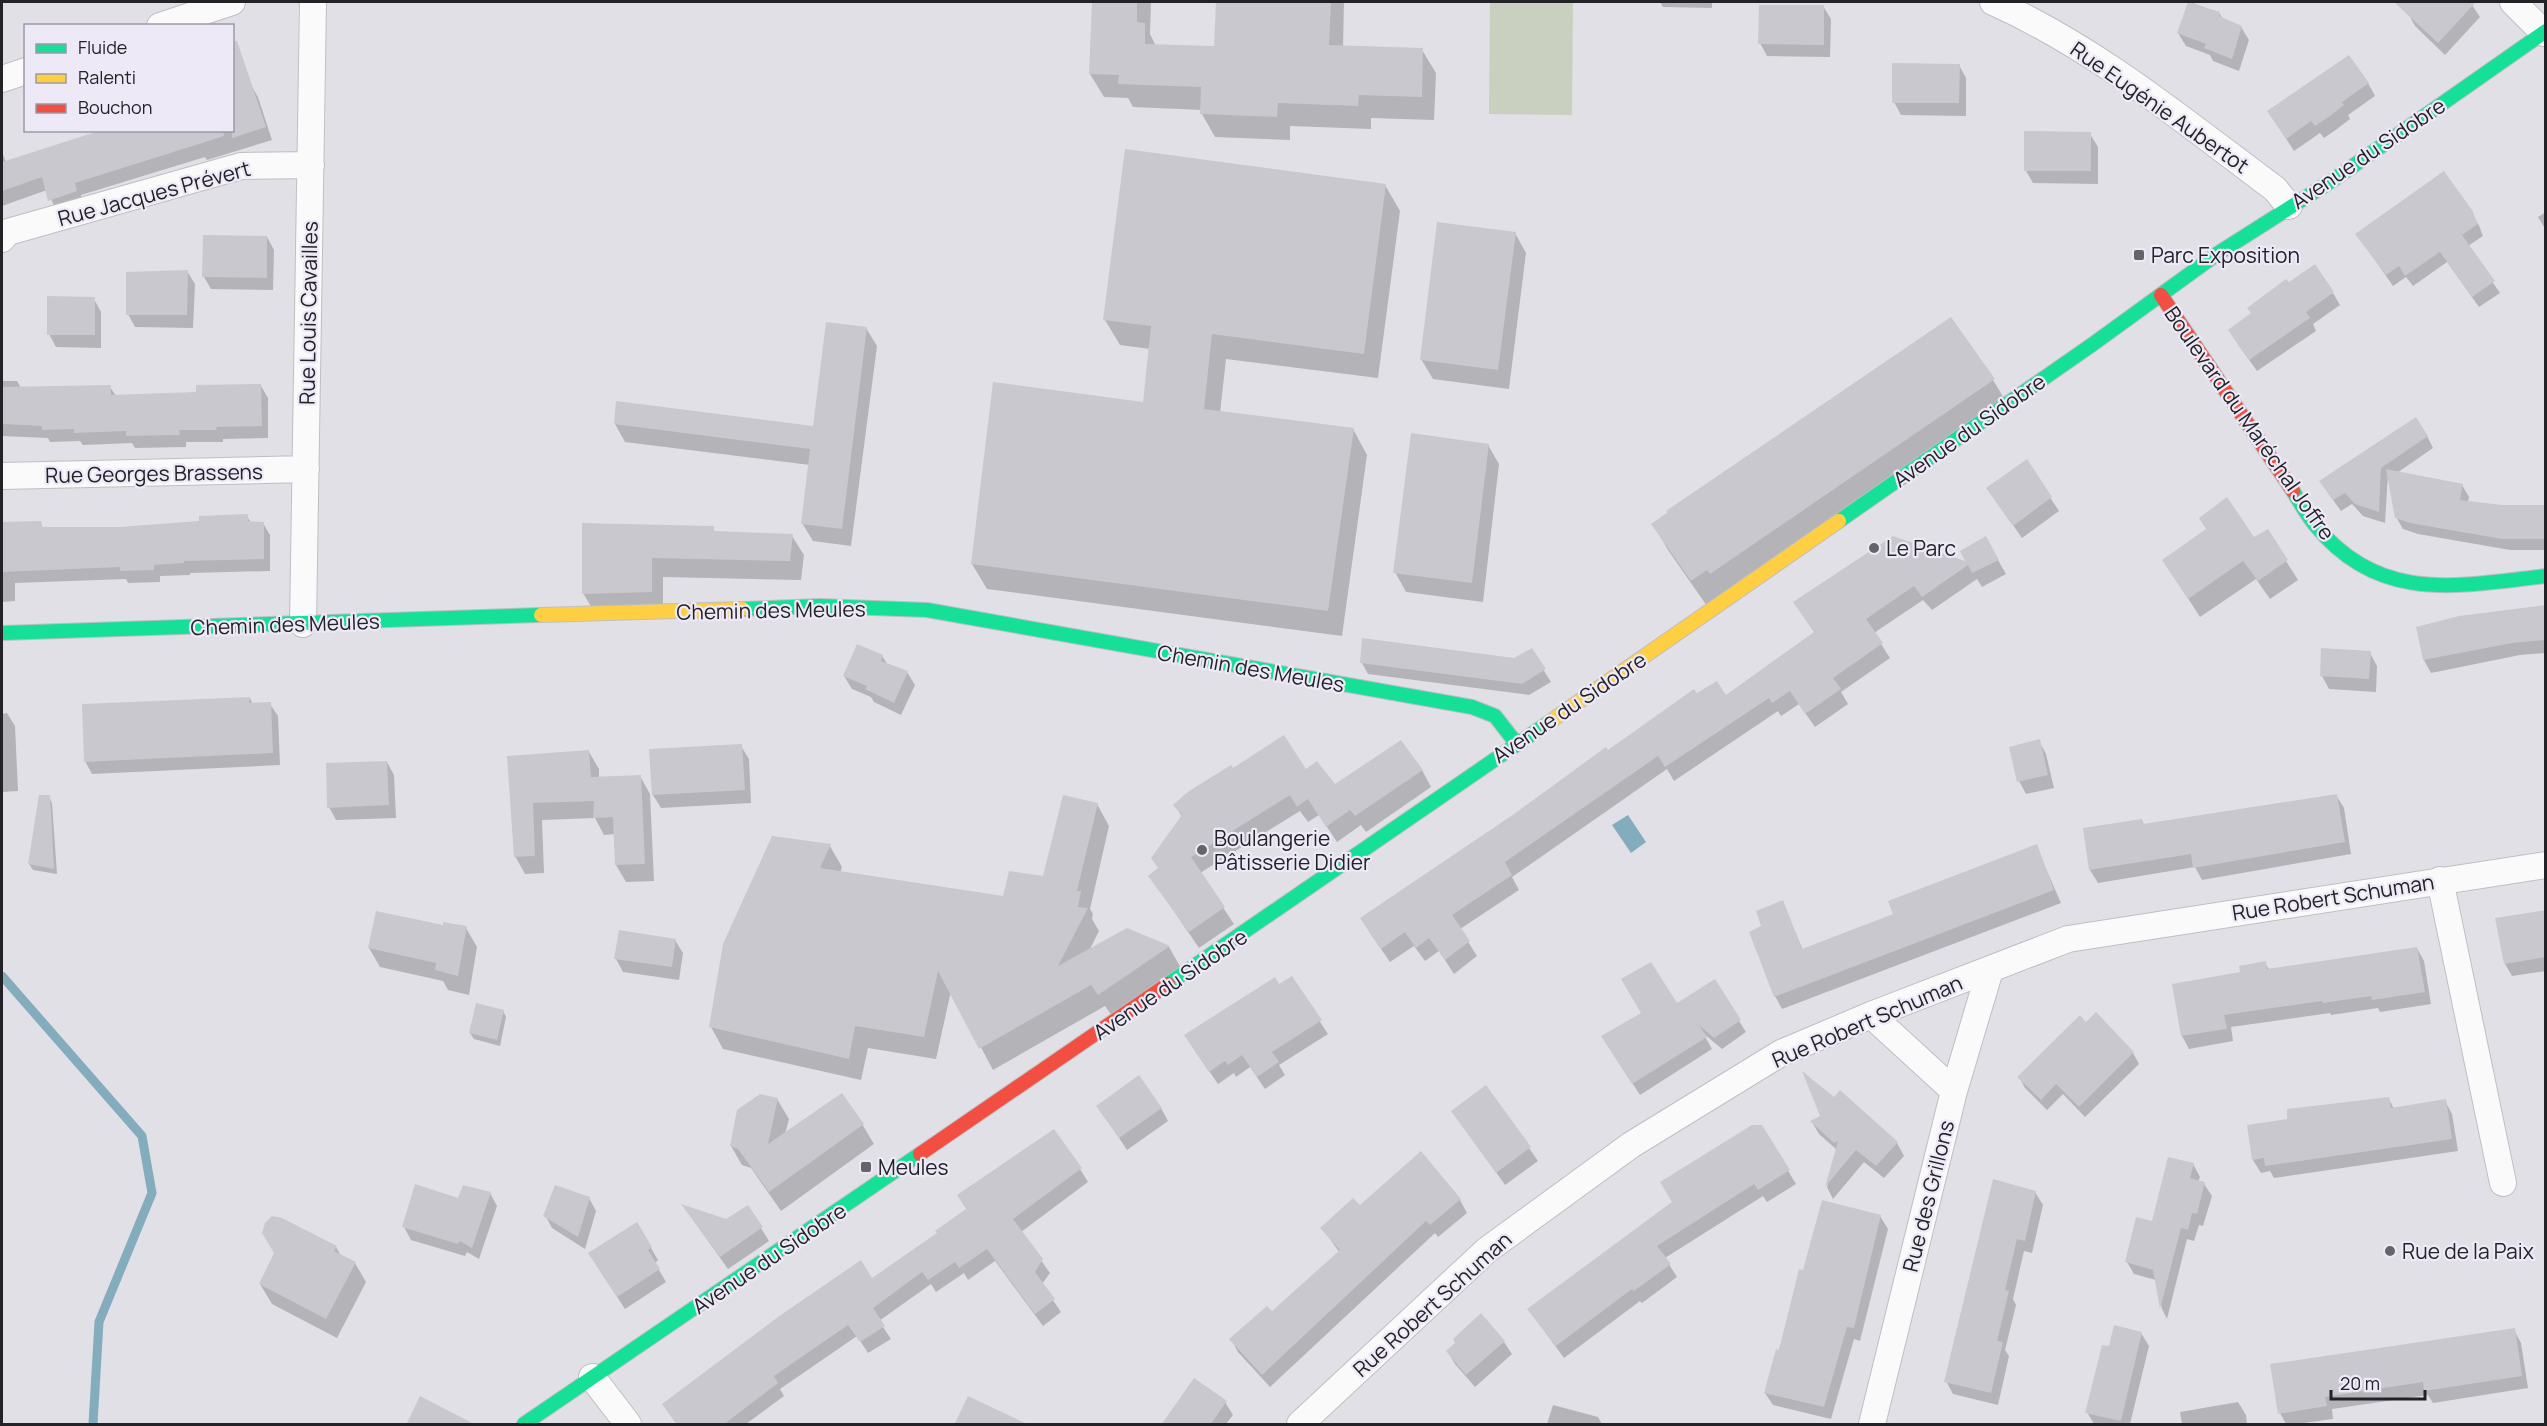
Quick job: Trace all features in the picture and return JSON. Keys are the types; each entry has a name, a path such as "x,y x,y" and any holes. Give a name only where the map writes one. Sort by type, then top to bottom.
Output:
{"main road":[{"name":"Avenue du Sidobre","path":"524,1425 1331,873 2289,206 2333,180 2545,32"},
{"name":"Boulevard du Maréchal Joffre","path":"2161,295 2316,526 2348,558 2390,580 2412,586 2546,576"},
{"name":"Chemin des Meules","path":"2,633 820,606 927,610 1472,706 1496,716 1516,743"}],"street":[{"path":"166,24 232,2"},
{"name":"Rue Louis Cavailles","path":"303,624 313,2"},
{"name":"Rue Eugénie Aubertot","path":"1993,2 2023,15 2119,73 2275,189 2289,206"},
{"name":"Avenue du Sidobre","path":"2513,2 2545,32"},
{"path":"2,79 24,71"},
{"name":"Rue Jacques Prévert","path":"2,239 8,232 241,166 311,165"},
{"name":"Rue Georges Brassens","path":"2,476 306,469"},
{"name":"Rue Robert Schuman","path":"1300,1425 1487,1250 1631,1145 1781,1053 1871,1015 2068,939 2546,865"},
{"path":"2440,880 2503,1183"},
{"name":"Rue des Grillons","path":"1872,1425 1954,1091 1990,970"},
{"path":"1871,1015 1954,1091"},
{"path":"592,1377 628,1425"}],"green space":[{"path":"1490,2 1573,2 1572,115 1489,114"}],"water":[{"path":"1628,815 1646,842 1631,853 1612,825"}],"building":[{"path":"1092,2 1137,2 1137,22 1145,23 1145,44 1214,46 1216,2 1331,2 1329,45 1423,48 1422,97 1359,95 1358,106 1278,103 1277,117 1200,114 1201,87 1118,84 1119,75 1089,74"},
{"path":"2188,2 2220,12 2219,16 2242,26 2232,59 2204,48 2206,44 2177,33"},
{"path":"2394,2 2476,2 2438,43"},
{"path":"1759,5 1824,5 1824,45 1758,44"},
{"path":"234,41 237,41 266,127 232,138 232,132 234,132"},
{"path":"2349,55 2369,83 2342,102 2344,105 2330,116 2315,126 2311,121 2286,139 2267,111"},
{"path":"1892,63 1960,64 1959,103 1892,103"},
{"path":"2024,131 2091,132 2091,171 2024,171"},
{"path":"96,132 223,132 224,136 75,183 77,191 48,201 42,177 2,191 2,162"},
{"path":"1125,149 1386,184 1364,354 1212,334 1204,409 1354,428 1328,611 971,564 993,382 1143,402 1151,326 1103,320"},
{"path":"2444,171 2472,210 2478,224 2462,235 2495,281 2472,297 2440,252 2405,276 2399,266 2386,275 2355,234"},
{"path":"1437,222 1516,232 1498,370 1420,360"},
{"path":"203,235 267,236 267,278 202,277"},
{"path":"2315,264 2334,292 2306,312 2310,318 2249,360 2228,330 2251,313 2247,308 2286,279 2289,282"},
{"path":"188,270 187,315 126,315 126,272"},
{"path":"47,296 95,297 95,335 47,335"},
{"path":"1951,317 1995,379 1710,574 1707,570 1691,581 1651,524 1668,512 1666,511"},
{"path":"826,322 867,327 842,529 801,524 810,449 614,424 616,401 813,426"},
{"path":"261,384 262,426 216,427 217,430 179,430 180,435 126,436 126,431 74,433 74,429 42,430 42,426 2,424 2,387 111,385 111,395 196,392 196,385"},
{"path":"2416,417 2428,436 2381,468 2379,512 2355,504 2345,493 2333,500 2319,481"},
{"path":"1411,433 1489,444 1472,583 1393,573"},
{"path":"2027,459 2052,497 2013,526 1986,488"},
{"path":"2386,469 2463,484 2460,500 2502,505 2546,505 2546,539 2502,539 2410,523 2395,518"},
{"path":"2227,497 2254,537 2268,529 2288,560 2258,581 2243,561 2188,599 2162,560 2206,529 2199,518"},
{"path":"248,514 248,521 264,522 264,559 184,561 184,563 154,565 154,570 120,571 120,567 2,572 2,522 41,521 42,527 119,527 199,521 199,516"},
{"path":"582,523 714,526 714,531 793,534 790,561 652,558 652,592 582,594"},
{"path":"1893,536 1965,561 1960,551 1986,536 1999,560 1972,573 1968,565 1922,597 1914,586 1866,619 1883,643 1833,678 1841,689 1805,714 1790,691 1772,703 1769,698 1665,767 1658,756 1505,862 1512,875 1452,915 1470,941 1445,960 1429,938 1416,948 1405,932 1381,949 1360,918 1514,814 1606,747 1608,750 1694,689 1697,693 1717,681 1726,695 1814,632 1793,602"},
{"path":"2546,605 2546,640 2512,643 2423,660 2416,627 2459,616"},
{"path":"1362,638 1514,658 1532,648 1546,669 1522,684 1360,663"},
{"path":"857,644 883,655 881,661 908,671 894,703 865,689 867,686 843,676"},
{"path":"2321,648 2371,651 2369,679 2320,676"},
{"path":"250,697 249,703 271,702 273,753 84,762 82,704"},
{"path":"1284,735 1306,769 1317,761 1335,784 1401,740 1423,770 1355,816 1350,810 1326,827 1308,799 1297,807 1290,795 1191,857 1225,907 1189,932 1148,876 1158,868 1151,858 1182,815 1173,805 1189,791 1231,765 1233,768"},
{"path":"2040,739 2048,775 2017,782 2009,747"},
{"path":"742,744 745,790 652,795 649,749"},
{"path":"589,750 591,777 641,775 645,864 615,865 613,817 593,818 594,801 533,803 535,856 514,857 507,756"},
{"path":"387,761 389,805 327,808 326,763"},
{"path":"2337,794 2345,842 2193,868 2191,854 2089,870 2083,828 2142,819 2143,824"},
{"path":"39,795 50,795 54,869 28,864"},
{"path":"1063,795 1098,803 1077,891 1081,891 1078,907 1088,908 1058,966 1127,928 1170,946 1098,995 1091,985 979,1049 938,971 924,1037 855,1026 849,1059 709,1027 723,944 772,836 831,844 820,868 1003,896 1009,871 1043,876"},
{"path":"2037,844 2054,890 1774,997 1749,932 1761,926 1756,911 1783,900 1802,949 1893,914 1888,901"},
{"path":"2546,910 2546,957 2504,964 2495,918"},
{"path":"376,911 443,925 443,922 467,926 458,976 435,970 436,963 368,948"},
{"path":"619,930 676,939 672,967 614,959"},
{"path":"2417,947 2425,992 2372,1000 2371,996 2323,1003 2322,1001 2224,1015 2227,1029 2181,1036 2172,984 2240,972 2239,966 2266,961 2267,969"},
{"path":"1651,962 1677,1003 1715,979 1741,1020 1714,1038 1699,1025 1707,1037 1632,1084 1601,1036 1641,1013 1621,979"},
{"path":"1292,976 1322,1020 1272,1052 1279,1062 1257,1077 1242,1055 1228,1065 1225,1061 1209,1072 1184,1035 1275,977 1279,984"},
{"path":"476,1003 504,1010 497,1040 469,1033"},
{"path":"2096,1012 2134,1052 2079,1107 2056,1084 2041,1100 2017,1077 2080,1015 2086,1022"},
{"path":"1802,1071 1834,1097 1840,1090 1898,1142 1876,1166 1856,1150 1825,1187 1838,1141 1834,1143 1810,1121 1820,1116"},
{"path":"1139,1075 1162,1108 1119,1138 1096,1106"},
{"path":"1486,1085 1531,1147 1496,1173 1451,1111"},
{"path":"842,1093 864,1124 769,1192 738,1149 730,1146 737,1110 760,1094 778,1098 768,1144"},
{"path":"2389,1097 2391,1108 2446,1099 2452,1139 2265,1166 2264,1158 2252,1160 2247,1125 2287,1119 2287,1109"},
{"path":"1752,1125 1762,1125 1790,1170 1758,1190 1754,1184 1657,1246 1671,1264 1634,1291 1632,1289 1556,1346 1527,1309 1672,1202 1660,1182"},
{"path":"1054,1129 1082,1168 1013,1219 1043,1259 1035,1272 1055,1299 1035,1314 987,1249 959,1268 955,1262 928,1280 922,1272 873,1308 885,1326 860,1342 848,1325 774,1376 778,1383 723,1425 677,1425 662,1404 778,1317 861,1260 872,1278 937,1233 935,1231 966,1209 957,1195"},
{"path":"1421,1151 1461,1199 1430,1225 1426,1221 1262,1375 1229,1339 1267,1306 1272,1311 1340,1250 1320,1228 1353,1198 1360,1205"},
{"path":"2168,1157 2194,1163 2190,1178 2205,1182 2197,1214 2192,1213 2188,1230 2181,1228 2160,1309 2153,1270 2125,1262 2136,1217 2152,1221"},
{"path":"1993,1179 2036,1191 2025,1241 2017,1239 2005,1290 2009,1291 1997,1341 2003,1342 1991,1393 1944,1382"},
{"path":"415,1184 458,1198 463,1185 491,1192 472,1248 460,1241 458,1244 402,1227"},
{"path":"555,1185 590,1197 578,1237 543,1216"},
{"path":"1822,1200 1881,1215 1854,1328 1847,1327 1824,1407 1764,1393 1776,1349 1779,1350 1799,1269 1803,1270"},
{"path":"681,1204 726,1219 748,1205 763,1227 720,1257"},
{"path":"272,1216 282,1218 337,1246 334,1251 356,1262 326,1319 259,1284 274,1253 262,1233 265,1223"},
{"path":"637,1222 652,1247 648,1250 660,1269 617,1297 588,1253"},
{"path":"1481,1313 1505,1341 1466,1375 1446,1351 1455,1343 1453,1339"},
{"path":"2114,1325 2142,1332 2121,1421 2085,1413 2102,1345 2109,1346"},
{"path":"2515,1328 2522,1376 2424,1391 2423,1382 2325,1397 2327,1406 2278,1414 2270,1364"},
{"path":"1194,1378 1227,1401 1210,1425 1161,1425"},
{"path":"420,1396 476,1425 406,1425"},
{"path":"968,1396 1029,1425 954,1425"}],"waterway":[{"path":"2,976 142,1136 152,1193 99,1322 93,1424"}],"traffic: fast":[{"path":"1839,521 2093,344 2217,254 2333,180 2546,31"},
{"path":"2293,491 2316,526 2341,551 2367,568 2394,579 2422,584 2451,585 2546,576"},
{"path":"743,609 820,606 927,610 1472,707 1495,716 1516,743"},
{"path":"2,633 541,615"},
{"path":"1168,984 1548,723"},
{"path":"524,1424 920,1154"}],"traffic: slow":[{"path":"1548,723 1839,521"},
{"path":"541,615 743,609"}],"traffic: jam":[{"path":"2161,295 2293,491"},
{"path":"920,1154 1168,984"}],"place":[{"name":"Parc Exposition","path":"2139,255"},
{"name":"Le Parc","path":"1874,548"},
{"name":"Boulangerie Pâtisserie Didier","path":"1202,850"},
{"name":"Meules","path":"866,1167"},
{"name":"Rue de la Paix","path":"2390,1251"}]}
